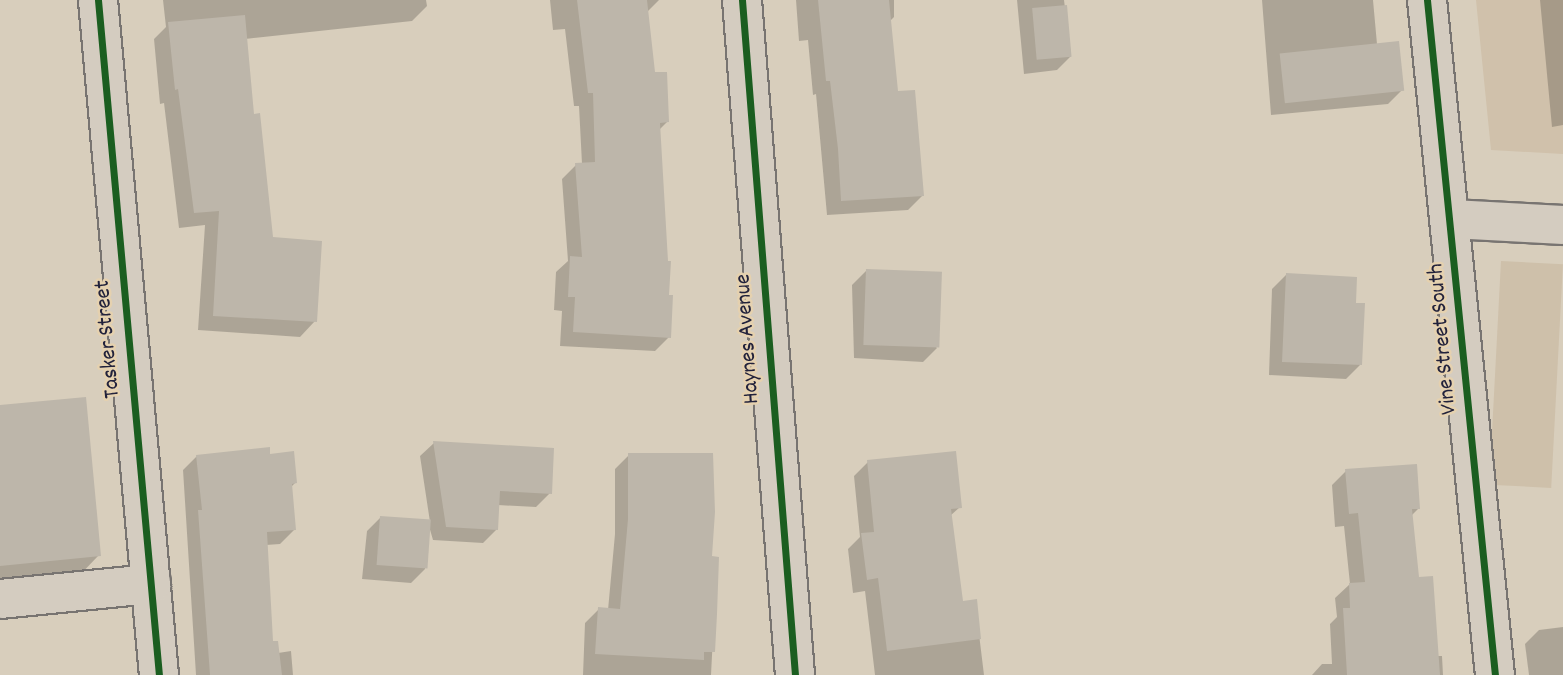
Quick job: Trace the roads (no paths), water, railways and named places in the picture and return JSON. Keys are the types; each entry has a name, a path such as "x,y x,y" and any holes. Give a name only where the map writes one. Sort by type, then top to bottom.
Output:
{"street":[{"name":"Tasker Street","path":"97,0 159,675"},
{"name":"Haynes Avenue","path":"742,0 795,675"},
{"name":"Vine Street South","path":"1427,0 1452,219 1495,675"},
{"path":"1452,219 1563,225"},
{"path":"0,599 150,584"}]}
